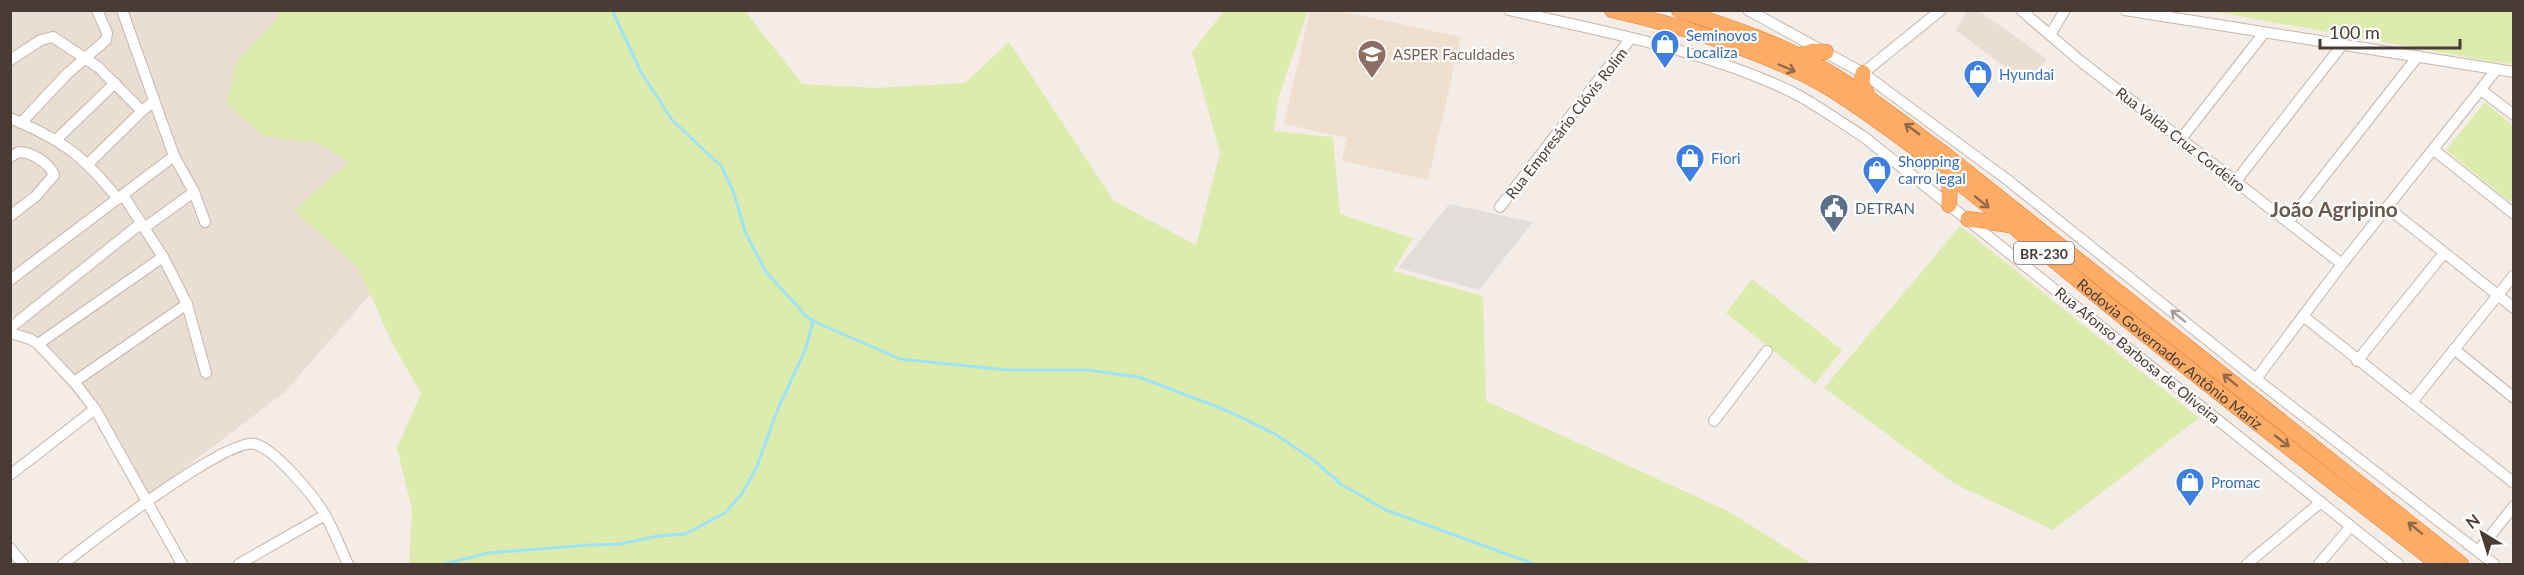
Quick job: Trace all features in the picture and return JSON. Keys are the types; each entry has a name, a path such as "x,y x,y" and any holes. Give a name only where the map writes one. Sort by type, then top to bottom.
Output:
{"highway":[{"name":"Rodovia Governador Antônio Mariz","path":"1612,10 1646,18 1737,48 1792,70 1833,90 1950,176 2438,564"},
{"name":"Rodovia Governador Antônio Mariz","path":"1679,10 1756,37 1798,56 1868,97 1944,153 2461,564"},
{"path":"1798,56 1813,51 1826,52"},
{"path":"1863,73 1862,83 1868,97"},
{"path":"1949,205 1950,176"},
{"path":"1968,219 2010,225"}],"street":[{"path":"21,123 84,58 108,37 97,10"},
{"path":"122,10 174,156 194,192 205,222"},
{"name":"Rua Afonso Barbosa de Oliveira","path":"1509,10 1631,38 1717,63 1795,93 1864,137 2398,564"},
{"path":"1748,10 1863,73 2009,181 2256,379 2494,564"},
{"path":"1863,73 1941,10"},
{"name":"Rua Valda Cruz Cordeiro","path":"2021,10 2181,139 2342,264"},
{"path":"2050,35 2065,10"},
{"path":"2125,10 2514,72"},
{"path":"2181,139 2264,33"},
{"path":"10,60 41,40 52,37 98,67 142,111"},
{"name":"Rua Empresário Clóvis Rolim","path":"1500,207 1631,38"},
{"path":"2236,181 2343,44"},
{"path":"2288,222 2418,56"},
{"path":"2256,379 2342,264 2496,70"},
{"path":"57,139 115,82"},
{"path":"2481,90 2514,115"},
{"path":"88,164 154,101"},
{"path":"10,118 57,139 88,164 121,197 163,257 187,304 206,373"},
{"path":"2434,150 2514,214"},
{"path":"10,158 19,152 25,152 54,172 51,180 36,196 10,216"},
{"path":"10,280 174,156"},
{"path":"10,328 142,226 194,192"},
{"path":"2388,208 2514,308"},
{"path":"2357,361 2444,253"},
{"path":"38,344 163,257"},
{"path":"2412,402 2514,275"},
{"path":"74,382 187,304"},
{"path":"2303,316 2514,483"},
{"path":"10,333 38,344 74,382 95,409 182,564"},
{"path":"2454,349 2514,398"},
{"path":"1714,421 1767,351"},
{"path":"10,474 95,409"},
{"path":"63,564 147,501 237,446 255,444 272,454 310,494 325,515 348,564"},
{"path":"2247,564 2321,502"},
{"path":"2478,551 2514,506"},
{"path":"239,564 325,515"},
{"path":"2319,564 2350,526"},
{"path":"10,548 23,564"}],"shaded area":[{"path":"10,11 388,11 533,108 285,392 144,499 88,409 31,344 11,311"},
{"name":"ASPER Faculdades","path":"1310,11 1340,11 1461,37 1428,180 1342,161 1347,138 1284,124"},
{"path":"1967,11 1979,11 2047,59 2025,83 1956,30"},
{"path":"1449,204 1533,222 1479,290 1398,268"}],"green space":[{"path":"281,10 745,11 802,84 875,88 965,83 1009,42 1114,201 1196,245 1220,153 1192,52 1224,11 1308,11 1278,99 1274,131 1333,137 1340,214 1413,238 1393,271 1483,296 1486,401 1728,511 1812,564 409,564 412,510 397,448 421,393 391,341 358,267 294,211 348,162 317,143 263,136 226,103 237,61 275,21"},
{"path":"2211,11 2513,11 2513,64 2494,62"},
{"path":"2485,102 2513,126 2514,198 2510,202 2446,150"},
{"path":"1960,226 2199,418 2053,530 1955,484 1824,388"},
{"path":"1752,279 1842,350 1815,384 1726,313"}],"waterway":[{"path":"612,10 641,72 672,120 722,167 733,191 746,234 766,272 813,321 900,359 1007,370 1087,370 1139,377 1228,411 1275,434 1312,459 1342,485 1386,510 1534,564"},
{"path":"444,564 488,553 620,544 658,536 685,534 725,513 742,494 757,466 777,411 806,348 813,321"}],"place":[{"name":"Seminovos Localiza","path":"1665,70"},
{"name":"ASPER Faculdades","path":"1372,80"},
{"name":"Hyundai","path":"1978,100"},
{"name":"Fiori","path":"1690,184"},
{"name":"Shopping carro legal","path":"1877,196"},
{"name":"DETRAN","path":"1834,234"},
{"name":"Promac","path":"2190,508"}],"district":[{"name":"João Agripino","path":"2334,208"}]}
